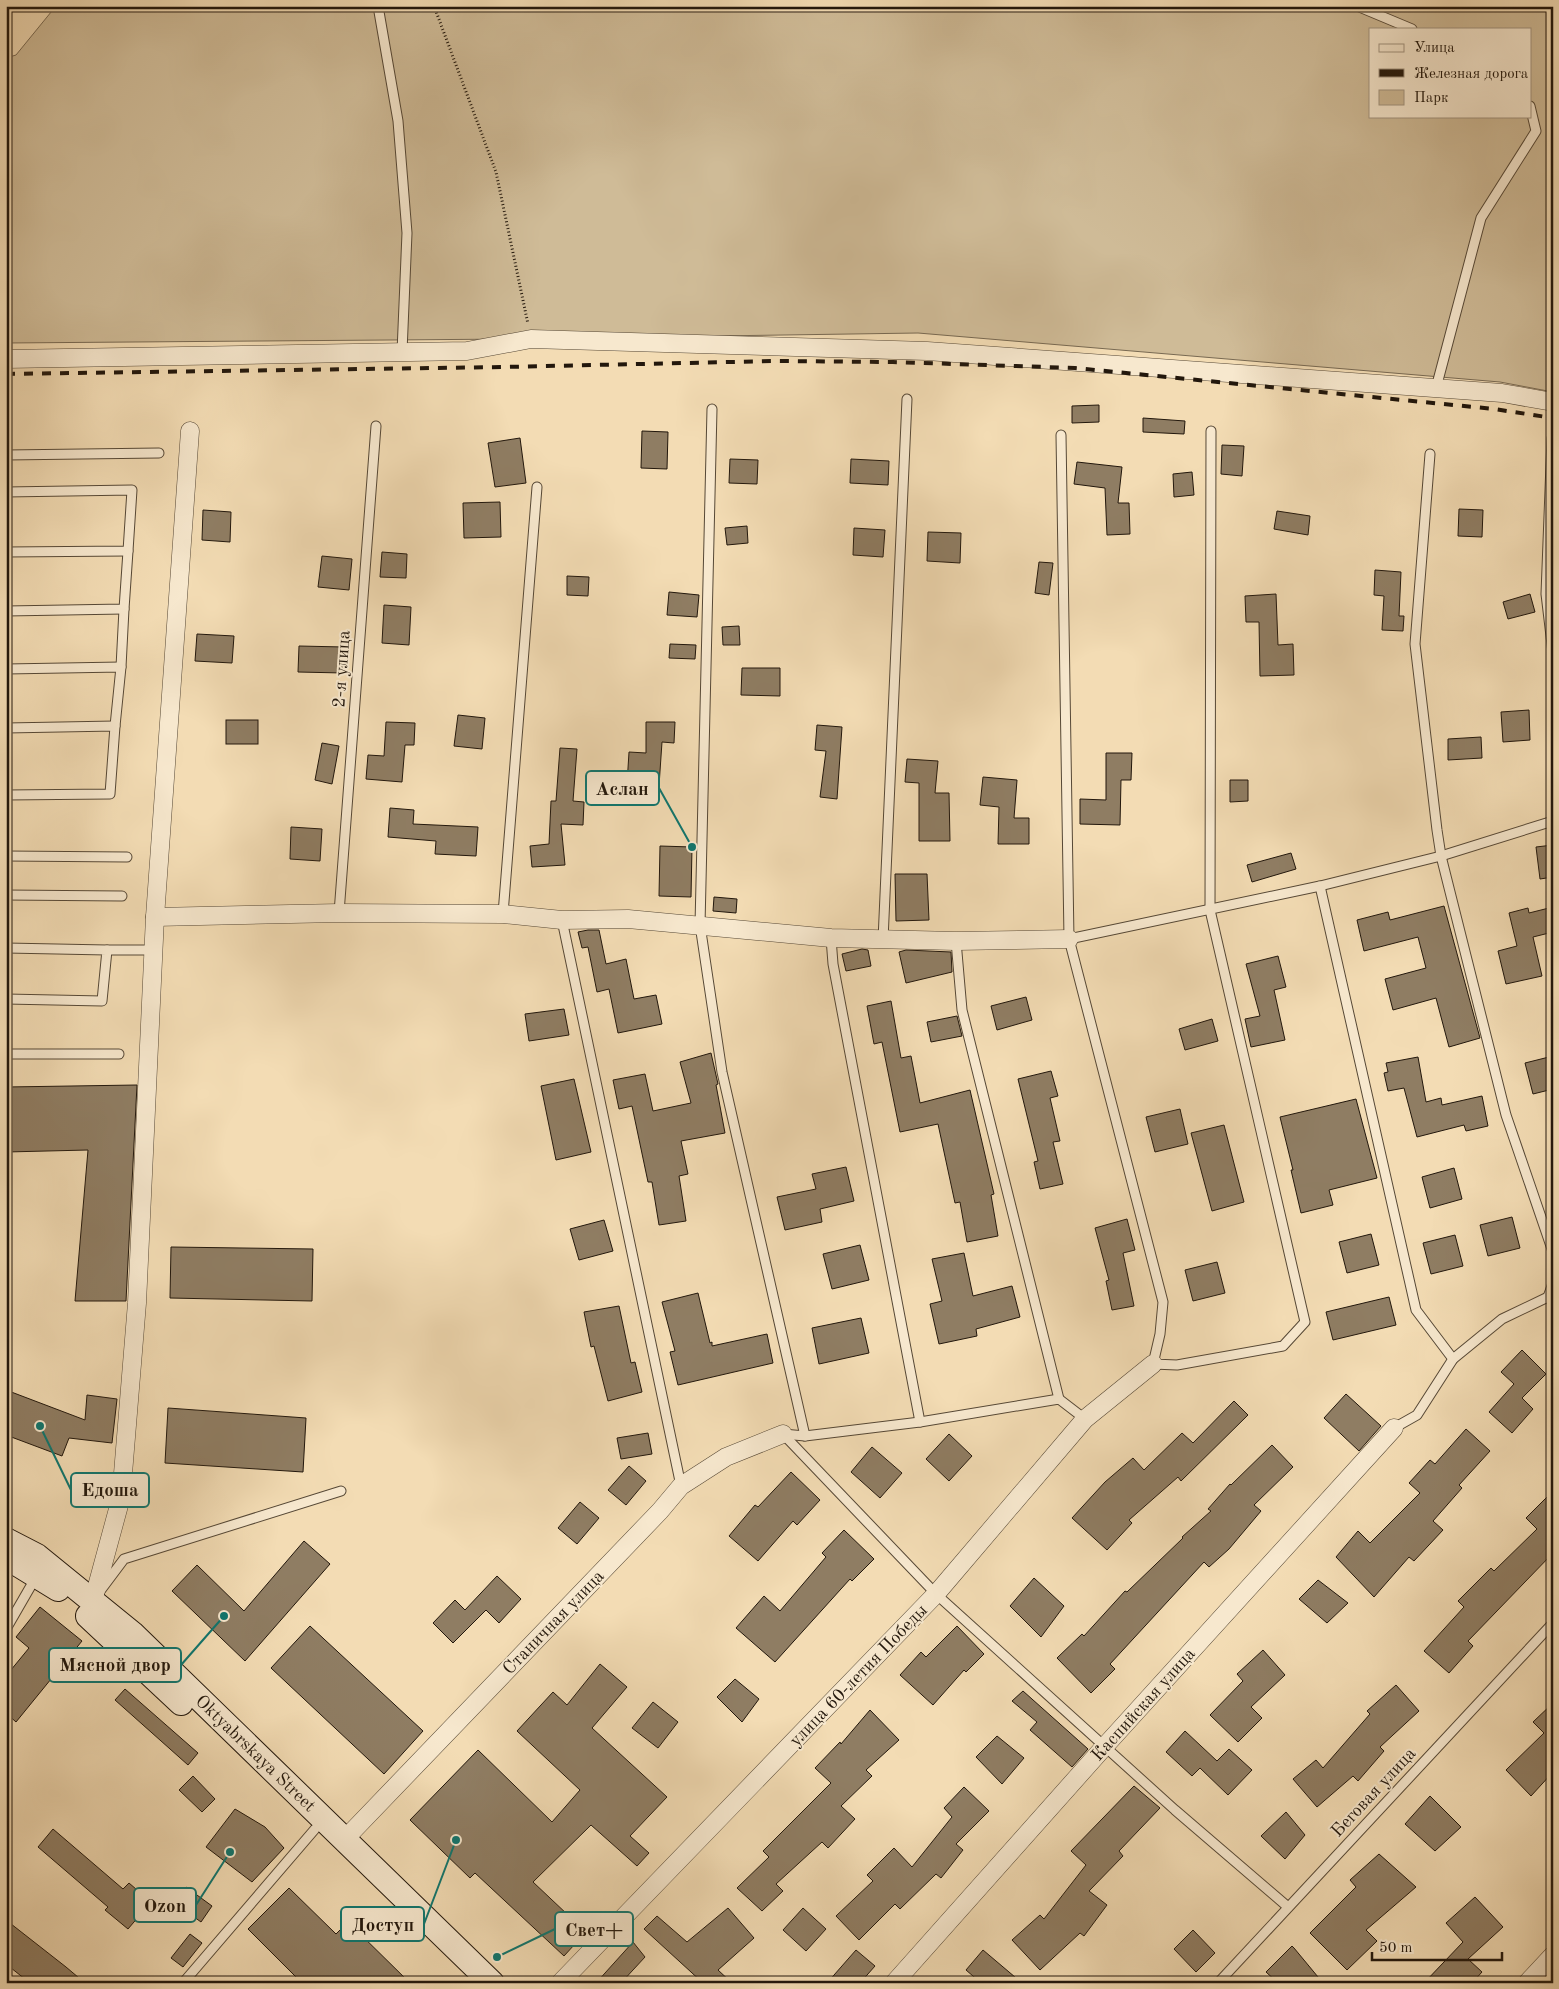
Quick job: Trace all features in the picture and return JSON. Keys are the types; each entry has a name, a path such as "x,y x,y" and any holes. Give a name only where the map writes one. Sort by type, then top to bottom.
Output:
{"main road":[{"name":"Oktyabrskaya Street","path":"6,1540 37,1556 133,1634 492,1983"},
{"path":"6,1557 61,1590 315,1829 475,1983"}],"street":[{"path":"6,359 467,351 531,339 927,350 1502,393 1553,402"},
{"path":"93,1601 121,1498 137,1302 155,917 190,431"},
{"path":"155,917 339,913 503,914 562,920 628,918 831,938 956,941 1069,939"},
{"name":"улица 60-летия Победы","path":"560,1983 936,1594 1085,1419 1153,1364"},
{"name":"Каспийская улица","path":"894,1983 1105,1746 1394,1428"},
{"name":"Станичная улица","path":"344,1840 682,1486 726,1456 783,1434"},
{"path":"1527,1983 1553,1955"}],"lane":[{"path":"378,6 398,121 407,233 402,352"},
{"path":"1358,6 1410,28"},
{"path":"1436,388 1480,218 1536,131 1532,114"},
{"path":"883,940 907,399"},
{"path":"712,409 700,925 722,1072 805,1436"},
{"name":"2-я улица","path":"339,913 376,426"},
{"path":"1061,435 1069,939 1163,1302 1160,1334 1153,1364 1177,1365 1283,1346 1305,1322 1210,910 1211,431"},
{"path":"1552,438 1546,594 1553,653"},
{"path":"6,455 159,453"},
{"path":"1430,454 1416,644 1441,856 1506,1115 1553,1252"},
{"path":"503,914 537,487"},
{"path":"6,492 132,490 121,667 110,794 6,795"},
{"path":"6,552 128,550"},
{"path":"6,611 124,609"},
{"path":"6,669 121,667"},
{"path":"6,728 115,726"},
{"path":"1069,939 1210,910 1255,898 1320,886 1441,856 1553,821"},
{"path":"6,856 127,857"},
{"path":"1320,886 1416,1310 1453,1359"},
{"path":"6,896 122,896"},
{"path":"562,920 682,1486"},
{"path":"831,938 832,964 920,1422"},
{"path":"956,941 962,1010 1059,1399 1085,1419"},
{"path":"6,948 154,950"},
{"path":"6,999 102,1001 107,950"},
{"path":"6,1054 119,1054"},
{"path":"1394,1428 1417,1415 1453,1359 1502,1318 1550,1300 1553,1283"},
{"path":"783,1434 805,1436 920,1422 1059,1399"},
{"path":"783,1434 936,1594 1175,1810 1288,1906"},
{"path":"93,1601 124,1559 341,1491"},
{"path":"6,1629 37,1576"},
{"name":"Беговая улица","path":"1218,1983 1553,1623"},
{"path":"183,1983 315,1829"}],"path":[{"path":"434,6 496,172 531,339"}],"green space":[{"path":"56,6 1553,6 1553,392 1500,382 918,333 515,339 6,343 6,58 16,55"}],"building":[{"path":"1099,405 1099,422 1072,423 1072,406"},
{"path":"1143,418 1185,421 1184,434 1143,432"},
{"path":"642,431 668,432 667,469 641,468"},
{"path":"520,438 526,483 495,487 488,443"},
{"path":"1222,445 1244,446 1242,476 1221,474"},
{"path":"730,459 758,460 757,484 729,483"},
{"path":"851,459 889,461 888,485 850,483"},
{"path":"1077,462 1122,467 1118,503 1129,503 1130,534 1107,535 1105,488 1074,484"},
{"path":"1192,472 1194,495 1174,497 1173,474"},
{"path":"500,502 501,537 464,538 463,503"},
{"path":"1459,509 1483,510 1482,537 1458,536"},
{"path":"203,510 231,512 230,542 202,540"},
{"path":"1277,511 1310,516 1308,535 1274,529"},
{"path":"747,526 748,543 727,545 725,528"},
{"path":"854,528 885,530 883,557 853,555"},
{"path":"928,532 961,533 960,563 927,561"},
{"path":"382,552 407,554 406,578 380,577"},
{"path":"322,556 352,559 349,590 318,587"},
{"path":"1039,562 1053,563 1049,595 1035,593"},
{"path":"1375,570 1401,572 1399,616 1404,616 1403,631 1382,630 1384,596 1374,595"},
{"path":"567,576 589,577 588,596 567,595"},
{"path":"669,592 699,595 697,617 667,615"},
{"path":"1276,594 1278,645 1293,644 1294,675 1260,676 1259,622 1246,622 1245,596"},
{"path":"1530,594 1535,612 1508,619 1503,602"},
{"path":"384,605 411,607 409,645 382,643"},
{"path":"739,626 740,645 723,645 722,627"},
{"path":"197,634 234,636 232,663 195,661"},
{"path":"670,644 696,645 695,659 669,658"},
{"path":"299,646 344,647 343,673 298,672"},
{"path":"742,668 780,668 780,696 741,695"},
{"path":"1529,710 1530,740 1503,742 1501,712"},
{"path":"458,715 485,718 482,749 454,746"},
{"path":"226,720 258,720 258,744 226,744"},
{"path":"386,722 415,723 414,745 405,745 402,782 366,779 368,755 384,756"},
{"path":"646,722 675,722 674,743 662,742 659,786 627,784 629,752 646,753"},
{"path":"817,725 842,727 837,799 820,797 826,751 815,750"},
{"path":"1481,737 1482,758 1448,760 1448,739"},
{"path":"322,743 339,746 332,784 315,780"},
{"path":"560,748 577,749 573,801 584,802 583,825 561,824 565,865 532,867 530,846 549,844 551,801 556,801"},
{"path":"1106,753 1132,753 1131,780 1121,780 1120,825 1080,824 1080,799 1106,800"},
{"path":"907,759 938,761 935,793 949,793 950,841 919,841 919,783 905,782"},
{"path":"983,777 1017,780 1014,818 1029,818 1029,844 998,844 999,807 980,805"},
{"path":"1230,780 1248,780 1248,801 1230,802"},
{"path":"390,808 414,810 413,824 478,827 476,856 435,854 436,841 388,837"},
{"path":"291,827 322,829 320,861 290,859"},
{"path":"1553,845 1553,877 1540,879 1536,847"},
{"path":"660,846 692,847 691,897 659,896"},
{"path":"1291,853 1296,869 1252,882 1247,865"},
{"path":"895,874 927,874 929,920 896,921"},
{"path":"714,897 737,899 736,913 713,911"},
{"path":"1444,906 1480,1038 1449,1047 1436,998 1393,1010 1385,979 1426,968 1418,937 1364,951 1357,920 1388,912 1390,920"},
{"path":"1553,907 1553,932 1533,937 1542,976 1506,984 1498,951 1517,946 1509,913 1528,908 1529,913"},
{"path":"599,930 606,964 626,959 634,999 656,995 662,1024 618,1033 609,989 597,992 588,947 582,948 578,932"},
{"path":"862,949 868,950 871,966 846,971 842,954"},
{"path":"906,950 951,952 952,972 906,983 899,952"},
{"path":"1278,956 1286,987 1274,990 1285,1040 1251,1047 1245,1019 1260,1016 1246,964"},
{"path":"1026,997 1032,1020 997,1030 991,1006"},
{"path":"891,1001 901,1058 911,1056 920,1103 970,1090 994,1194 991,1195 998,1236 967,1242 960,1202 955,1203 938,1124 900,1132 882,1042 874,1044 867,1006"},
{"path":"564,1009 569,1035 529,1041 525,1014"},
{"path":"957,1016 962,1036 931,1042 927,1022"},
{"path":"1212,1019 1218,1041 1185,1050 1179,1029"},
{"path":"711,1053 718,1084 716,1085 725,1133 681,1141 688,1174 679,1176 686,1221 659,1225 652,1182 648,1182 632,1106 619,1109 613,1080 645,1074 653,1111 691,1103 680,1062"},
{"path":"1553,1056 1553,1089 1533,1094 1525,1063"},
{"path":"1418,1057 1426,1102 1441,1098 1442,1105 1482,1096 1488,1126 1466,1131 1464,1125 1417,1137 1404,1088 1388,1091 1384,1073 1388,1072 1386,1063"},
{"path":"1051,1071 1058,1096 1050,1098 1060,1141 1053,1142 1063,1184 1040,1189 1034,1162 1038,1161 1018,1079"},
{"path":"574,1079 591,1152 556,1160 541,1086"},
{"path":"137,1085 126,1301 75,1301 88,1150 6,1152 6,1087"},
{"path":"1356,1099 1377,1178 1329,1190 1333,1205 1301,1213 1280,1117"},
{"path":"1180,1109 1188,1144 1155,1152 1146,1117"},
{"path":"1224,1125 1244,1202 1212,1211 1191,1133"},
{"path":"846,1167 854,1201 820,1209 822,1222 785,1230 777,1197 816,1189 812,1174"},
{"path":"1454,1168 1462,1199 1430,1208 1422,1177"},
{"path":"1512,1217 1520,1248 1488,1256 1480,1225"},
{"path":"1127,1219 1135,1250 1123,1253 1134,1306 1112,1310 1106,1281 1109,1280 1095,1228"},
{"path":"604,1220 613,1251 579,1260 570,1229"},
{"path":"1371,1234 1379,1265 1347,1273 1339,1242"},
{"path":"1455,1235 1463,1266 1431,1274 1423,1243"},
{"path":"860,1245 869,1280 832,1289 823,1254"},
{"path":"171,1247 313,1249 312,1301 170,1298"},
{"path":"964,1253 973,1296 1012,1286 1020,1317 976,1329 977,1336 939,1344 930,1304 942,1301 932,1259"},
{"path":"1217,1262 1225,1293 1193,1301 1185,1270"},
{"path":"698,1293 712,1346 767,1334 773,1363 678,1385 670,1352 675,1351 662,1302"},
{"path":"1389,1297 1396,1325 1333,1340 1326,1312"},
{"path":"619,1306 631,1363 635,1362 642,1392 608,1401 594,1346 591,1347 584,1312"},
{"path":"861,1318 869,1353 819,1364 812,1328"},
{"path":"1522,1350 1546,1374 1522,1398 1533,1409 1512,1433 1489,1412 1514,1384 1501,1372"},
{"path":"6,1390 85,1420 87,1395 117,1399 112,1443 69,1438 62,1456 6,1435"},
{"path":"1346,1394 1381,1426 1359,1451 1324,1418"},
{"path":"1234,1401 1248,1415 1181,1481 1178,1477 1129,1520 1132,1523 1107,1550 1072,1518 1105,1482 1133,1458 1144,1470 1182,1433 1193,1443"},
{"path":"168,1408 306,1418 303,1472 165,1463"},
{"path":"1466,1429 1490,1451 1459,1485 1462,1488 1433,1521 1443,1530 1414,1561 1409,1557 1374,1597 1336,1557 1358,1531 1370,1543 1420,1493 1409,1483 1430,1460 1435,1464"},
{"path":"648,1433 652,1454 621,1459 617,1438"},
{"path":"949,1434 972,1456 949,1481 926,1459"},
{"path":"1272,1445 1293,1467 1254,1505 1261,1511 1229,1549 1209,1567 1204,1562 1110,1664 1115,1669 1091,1693 1057,1658 1082,1634 1084,1636 1125,1591 1127,1592 1211,1511 1208,1509 1230,1484"},
{"path":"872,1447 902,1473 880,1498 851,1472"},
{"path":"629,1466 646,1481 626,1505 608,1490"},
{"path":"791,1472 820,1500 797,1525 793,1521 758,1561 729,1536 755,1505 758,1507"},
{"path":"1553,1491 1553,1553 1468,1641 1473,1646 1449,1673 1424,1651 1464,1607 1458,1601 1491,1568 1494,1571 1537,1529 1526,1518"},
{"path":"580,1502 599,1518 577,1544 558,1528"},
{"path":"844,1530 874,1559 852,1581 850,1579 775,1662 736,1628 764,1596 780,1611 826,1557 822,1553"},
{"path":"304,1541 330,1564 245,1661 172,1591 197,1565 244,1611"},
{"path":"497,1576 521,1599 499,1623 486,1610 453,1643 433,1623 455,1600 465,1610"},
{"path":"1034,1578 1064,1606 1041,1637 1010,1606"},
{"path":"1318,1580 1348,1603 1327,1623 1299,1599"},
{"path":"40,1607 82,1641 16,1722 6,1713 6,1676 29,1648 16,1637"},
{"path":"310,1626 423,1731 384,1774 271,1668"},
{"path":"957,1626 984,1654 966,1672 964,1670 933,1705 900,1675 921,1652 926,1657"},
{"path":"1263,1650 1285,1675 1251,1707 1262,1718 1238,1742 1210,1715 1243,1681 1237,1674"},
{"path":"600,1664 627,1687 592,1728 667,1797 630,1836 649,1853 637,1866 591,1825 533,1882 586,1932 564,1956 475,1873 470,1878 410,1820 478,1750 552,1822 580,1790 517,1731 553,1692 567,1705"},
{"path":"735,1679 759,1699 742,1722 717,1697"},
{"path":"1396,1685 1419,1711 1380,1747 1384,1751 1358,1781 1353,1776 1317,1807 1293,1779 1316,1760 1323,1768 1370,1714 1367,1711"},
{"path":"125,1689 198,1753 188,1765 115,1700"},
{"path":"1023,1691 1088,1749 1072,1767 1030,1730 1037,1722 1012,1701"},
{"path":"653,1702 678,1722 658,1748 632,1728"},
{"path":"1553,1703 1553,1772 1531,1796 1506,1770 1544,1733 1533,1722"},
{"path":"870,1710 899,1740 866,1770 872,1776 841,1806 855,1819 828,1848 822,1842 776,1884 783,1891 762,1911 737,1888 769,1857 763,1851 831,1783 815,1768 840,1742 841,1744"},
{"path":"1185,1731 1217,1761 1229,1749 1252,1770 1228,1795 1200,1768 1192,1776 1166,1752"},
{"path":"997,1736 1024,1758 1002,1784 976,1757"},
{"path":"193,1776 215,1799 202,1812 179,1790"},
{"path":"1134,1786 1160,1808 1119,1851 1123,1856 1089,1891 1107,1905 1084,1936 1080,1933 1040,1970 1012,1940 1040,1915 1044,1919 1086,1865 1071,1851"},
{"path":"964,1787 989,1811 956,1844 963,1850 941,1878 936,1874 900,1909 895,1904 859,1940 836,1916 873,1881 867,1875 894,1848 912,1867 952,1817 944,1808"},
{"path":"1430,1796 1461,1827 1435,1851 1405,1824"},
{"path":"235,1809 265,1827 284,1848 252,1882 206,1847"},
{"path":"1286,1812 1305,1835 1285,1859 1261,1836"},
{"path":"53,1829 123,1889 129,1883 151,1902 128,1929 105,1910 108,1907 38,1847"},
{"path":"1379,1854 1416,1887 1366,1930 1377,1941 1347,1970 1310,1933 1356,1887 1350,1880"},
{"path":"186,1887 212,1906 201,1922 175,1903"},
{"path":"289,1888 336,1934 348,1922 410,1983 302,1983 248,1929"},
{"path":"1475,1897 1503,1927 1468,1959 1482,1972 1472,1983 1424,1983 1463,1942 1446,1923"},
{"path":"728,1908 754,1938 718,1970 732,1983 703,1983 644,1929 657,1916 687,1942"},
{"path":"803,1908 826,1929 806,1951 783,1930"},
{"path":"6,1920 85,1983 30,1983 6,1964"},
{"path":"1193,1930 1215,1953 1196,1972 1174,1949"},
{"path":"190,1934 202,1943 183,1967 171,1958"},
{"path":"633,1942 645,1957 621,1983 596,1983"},
{"path":"1292,1946 1323,1983 1278,1983 1266,1972"},
{"path":"856,1950 875,1966 860,1983 827,1983"},
{"path":"983,1950 1022,1983 981,1983 966,1970"}],"railway":[{"path":"6,374 776,361 893,362 1075,368 1494,409 1553,418"}],"place":[{"name":"Аслан","path":"692,847"},
{"name":"Едоша","path":"40,1426"},
{"name":"Мясной двор","path":"224,1616"},
{"name":"Доступ","path":"456,1840"},
{"name":"Ozon","path":"230,1852"},
{"name":"Свет+","path":"497,1957"}]}
